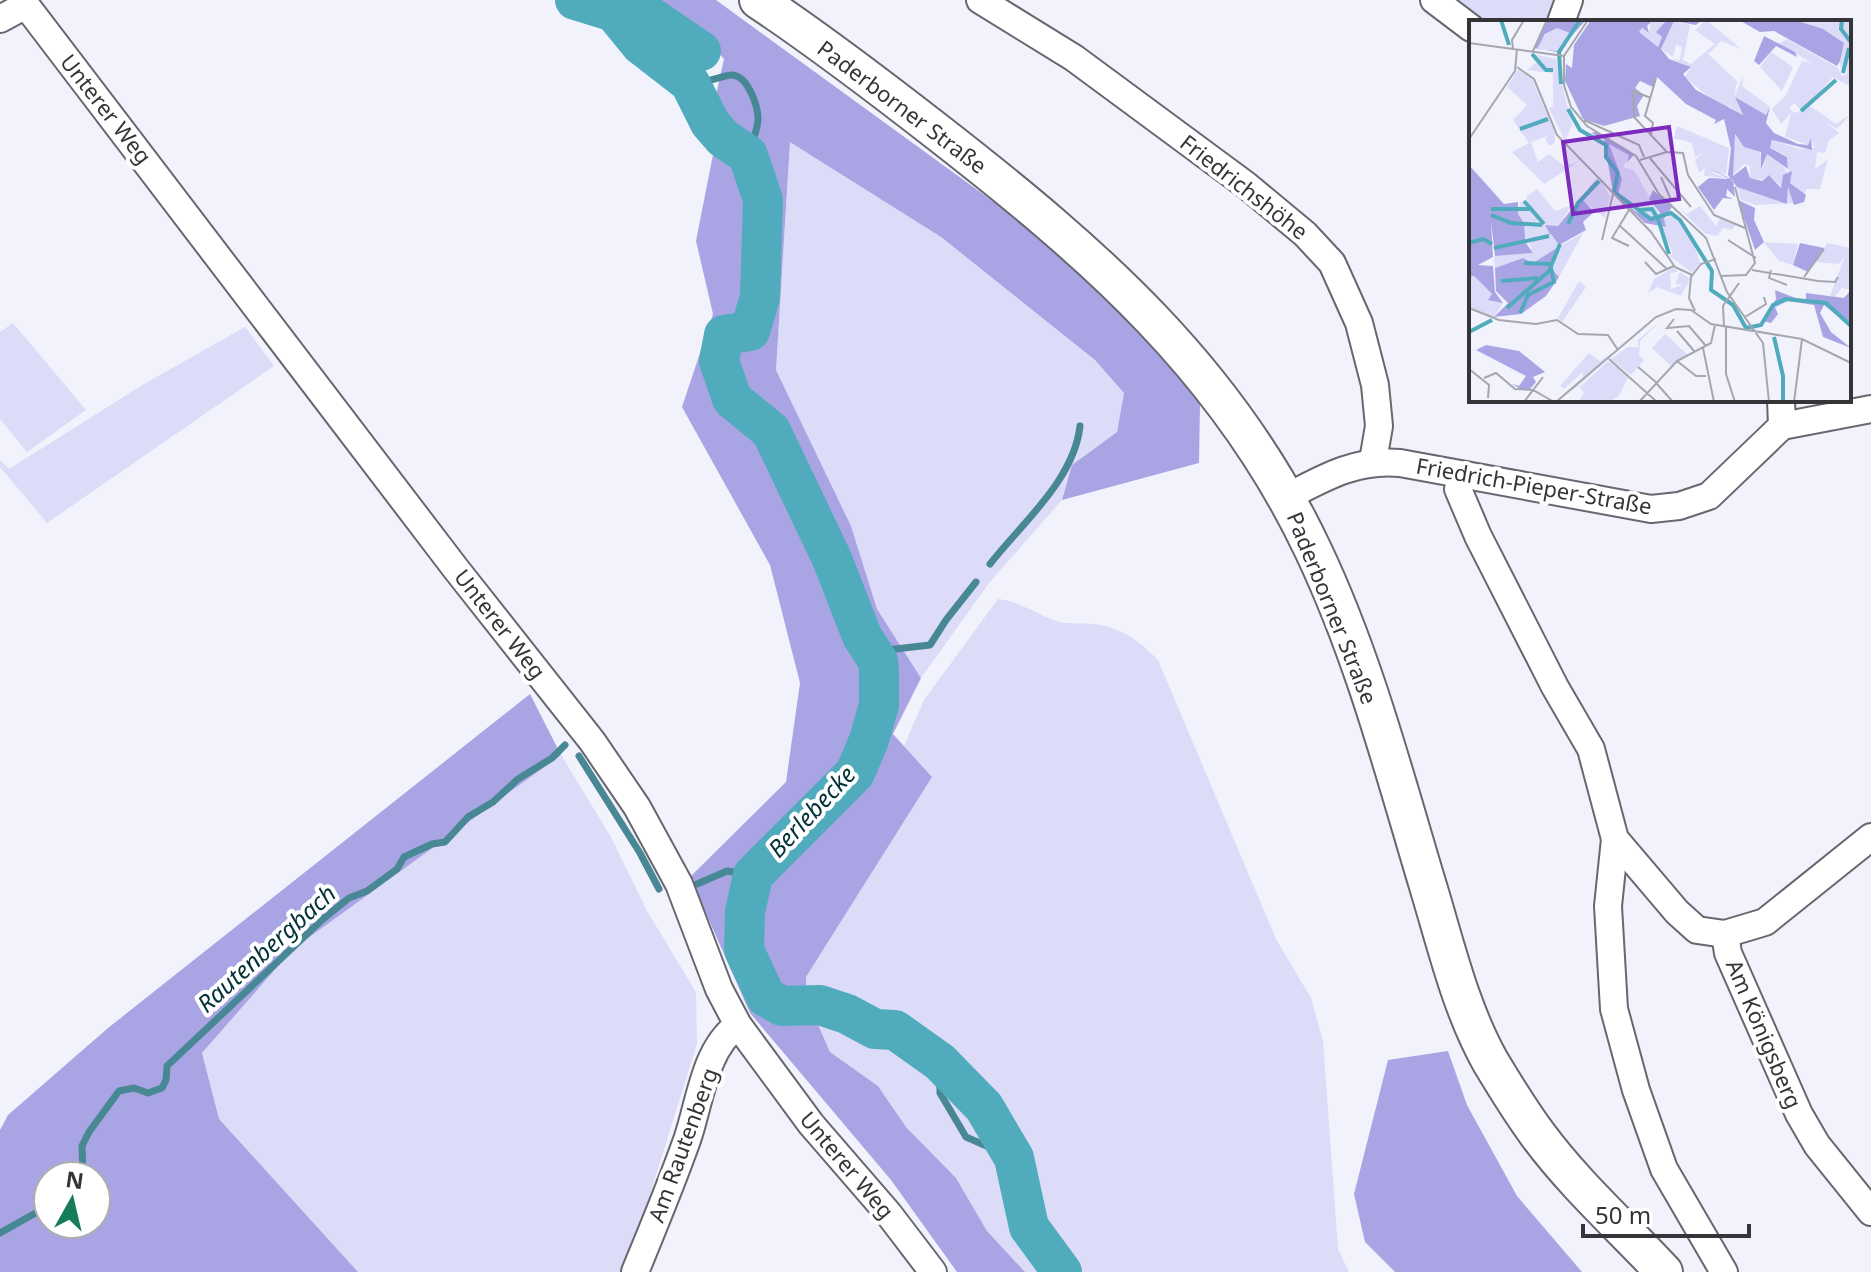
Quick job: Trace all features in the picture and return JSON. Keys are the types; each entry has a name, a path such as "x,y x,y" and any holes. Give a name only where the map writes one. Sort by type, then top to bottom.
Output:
{"main road":[{"name":"Paderborner Straße","path":"758,0 875,84 1077,245 1167,333 1239,420 1287,497 1346,628 1372,703 1460,993 1489,1058 1537,1134 1664,1272"}],"street":[{"name":"Friedrichshöhe","path":"980,0 1074,58 1246,185 1305,234 1332,263 1359,323 1375,385 1379,426 1373,461"},
{"path":"1434,0 1469,26"},
{"path":"1562,20 1569,0"},
{"path":"0,19 24,3"},
{"name":"Unterer Weg","path":"24,3 456,569 592,741 637,807 679,884 719,989 738,1025 811,1124 888,1213 933,1272"},
{"path":"1781,402 1782,426 1871,409"},
{"name":"Friedrich-Pieper-Straße","path":"1287,497 1335,473 1373,461 1400,463 1651,509 1679,506 1709,496 1782,426"},
{"name":"Am Königsberg","path":"1462,475 1458,489 1472,525 1555,687 1591,749 1615,839 1608,906 1614,1009 1636,1090 1664,1169 1724,1272"},
{"path":"1725,934 1765,922 1871,837"},
{"name":"Am Königsberg","path":"1615,839 1677,912 1697,930 1725,934 1728,953 1799,1114 1817,1145 1871,1212"},
{"name":"Am Rautenberg","path":"635,1272 688,1139 706,1077 725,1034 738,1025"}],"shaded area":[{"path":"647,0 716,0 1027,226 1137,330 1200,403 1199,463 1062,500 1072,465 1117,432 1124,393 1095,360 941,237 790,142 776,370 851,526 877,609 921,678 893,734 932,777 806,977 806,997 830,1052 878,1086 906,1127 956,1178 987,1231 1025,1272 957,1272 891,1180 750,1013 690,877 786,782 800,683 770,565 682,407 713,314 696,241 721,114 716,95 724,59 701,33"},
{"path":"1450,0 1563,0 1555,20 1475,20"},
{"path":"790,141 941,237 1095,360 1124,393 1117,432 1072,465 1062,500 989,583 921,678 877,609 851,526 776,370"},
{"path":"13,323 86,410 27,452 0,419 0,332"},
{"path":"245,327 274,366 47,523 0,467 0,460 9,469 144,384"},
{"path":"998,599 1021,605 1056,621 1095,624 1118,630 1158,660 1276,939 1311,998 1323,1041 1338,1249 1349,1272 1025,1272 987,1231 956,1178 906,1127 878,1086 830,1052 806,997 806,977 932,777 904,746 924,700"},
{"path":"530,694 561,755 293,949 202,1053 219,1119 358,1272 0,1272 0,1130 8,1115 108,1028"},
{"path":"561,755 611,837 647,911 696,992 697,1044 634,1245 622,1272 358,1272 218,1119 202,1053 293,949"},
{"path":"1448,1051 1467,1105 1517,1196 1582,1272 1395,1272 1365,1242 1354,1194 1388,1060"}],"waterway":[{"name":"Berlebecke","path":"575,0 614,12 641,45 690,83 710,123 723,138 748,155 763,200 760,297 750,331 724,335 719,361 732,399 771,431 832,559 862,636 878,661 879,705 855,773 753,875 745,912 744,950 766,997 782,1006 820,1005 847,1014 875,1029 895,1030 940,1062 984,1107 1014,1158 1029,1227 1062,1272"},
{"path":"614,12 638,10 701,51"},
{"name":"Berlebecke","path":"690,83 730,75 743,81 754,99 758,117 748,155"},
{"path":"990,564 1057,483 1076,446 1080,426"},
{"path":"870,648 887,650 930,645 976,582"},
{"name":"Rautenbergbach","path":"82,1160 82,1146 89,1132 119,1091 134,1088 148,1093 162,1088 167,1066 323,919 349,898 367,891 397,869 404,857 432,844 445,842 468,817 493,802 518,779 552,758 565,745"},
{"path":"579,756 659,889"},
{"path":"697,884 727,871 753,875"},
{"path":"940,1062 940,1093 966,1137 1014,1158"},
{"name":"Rautenbergbach","path":"0,1233 32,1215"}]}
